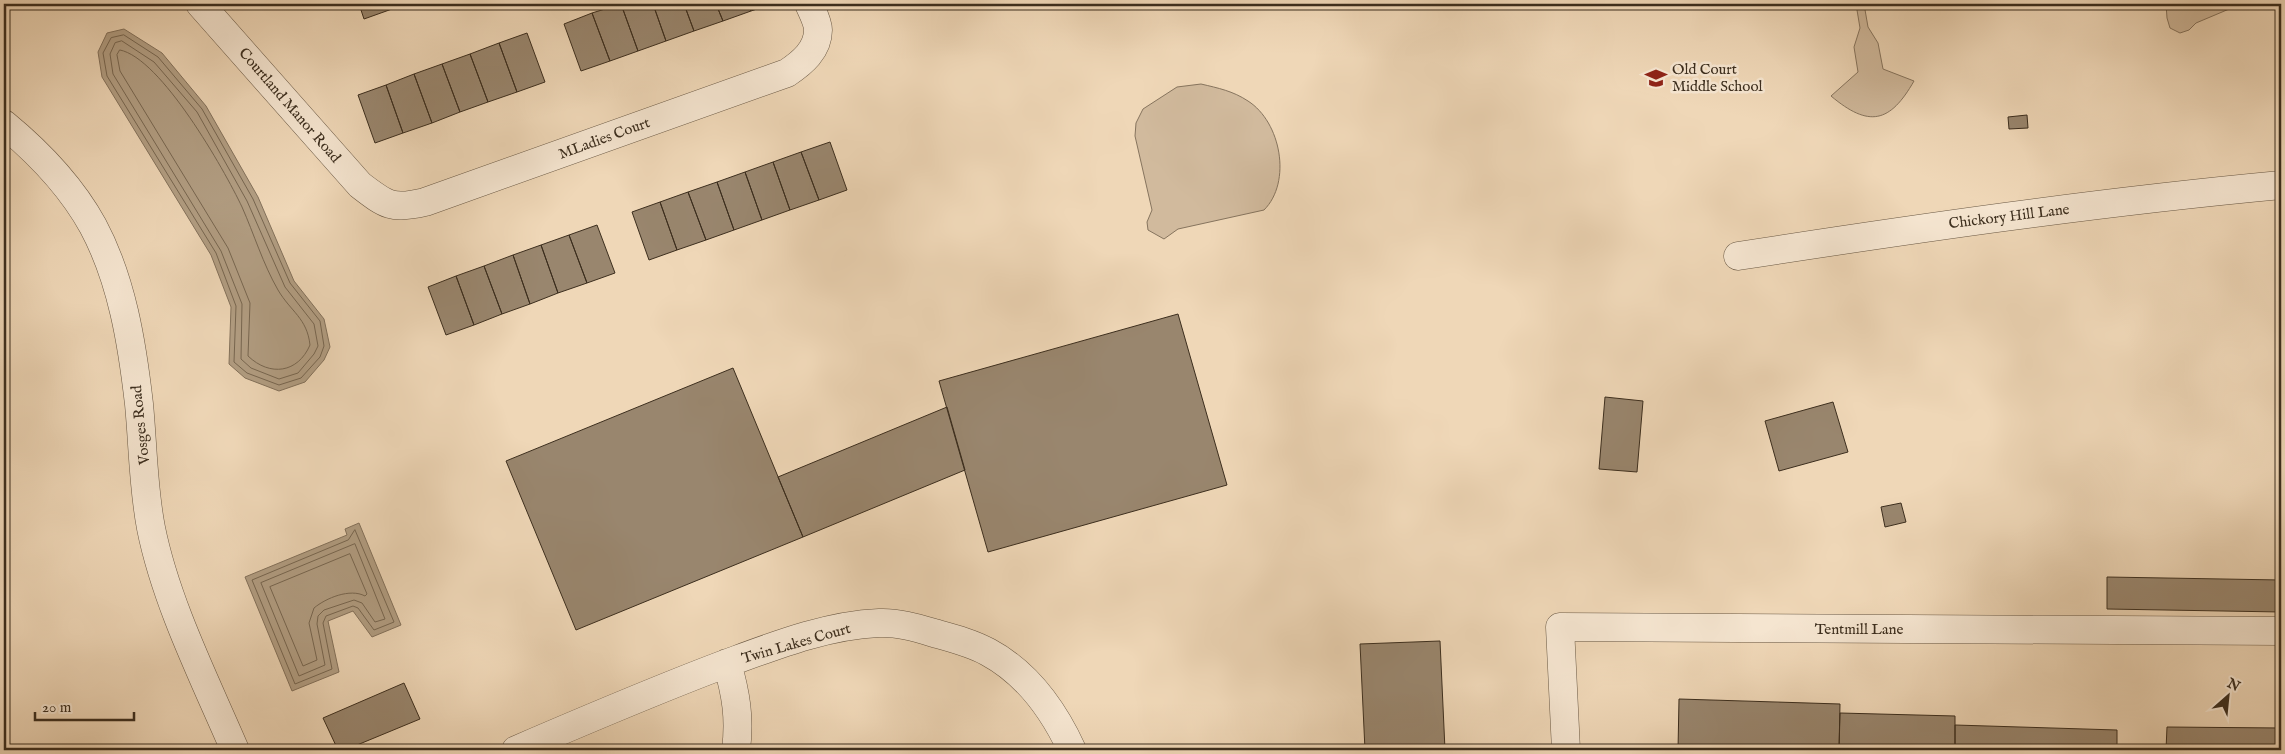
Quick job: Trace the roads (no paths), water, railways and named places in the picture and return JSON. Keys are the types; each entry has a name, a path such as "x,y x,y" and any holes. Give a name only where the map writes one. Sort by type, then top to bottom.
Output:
{"street":[{"name":"Courtland Manor Road","path":"200,4 360,185 383,203"},
{"name":"MLadies Court","path":"383,203 403,207 425,202 787,73 802,63 815,46 818,29 809,4"},
{"name":"Vosges Road","path":"4,124 26,143 62,181 92,225 110,265 127,323 138,403 151,528 168,590 235,750"},
{"name":"Chickory Hill Lane","path":"1738,256 1927,226 2155,197 2281,185"},
{"name":"Twin Lakes Court","path":"516,750 659,689 771,647 848,626 881,623 916,628 949,637 988,652 1011,668 1038,694 1058,721 1072,750"},
{"name":"Tentmill Lane","path":"1566,750 1560,627 2281,631"},
{"path":"727,663 736,694 738,730 736,750"}],"water":[{"path":"124,29 162,53 206,106 258,197 294,281 324,319 330,347 324,360 305,382 279,391 245,378 229,364 231,307 211,255 102,77 98,52 107,33"},
{"path":"359,523 401,625 372,637 353,611 328,621 339,672 292,691 245,577 347,535 345,529"}],"place":[{"name":"Old Court Middle School","path":"1656,78"}]}
